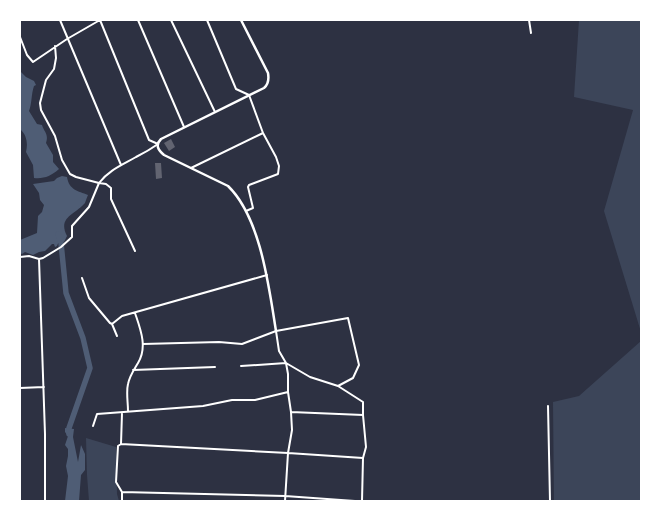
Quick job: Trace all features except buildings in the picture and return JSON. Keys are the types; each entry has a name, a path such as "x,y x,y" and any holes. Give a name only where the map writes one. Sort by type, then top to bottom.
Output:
{"street":[{"path":"60,20 121,165"},
{"path":"20,37 27,55 33,62 67,38 100,20 149,140 158,144"},
{"path":"138,20 184,127"},
{"path":"171,20 215,112"},
{"path":"206,20 236,89 249,95 263,133 280,166 278,174 248,186 253,208 245,212"},
{"path":"20,257 29,256 39,259 47,256 72,237 72,226 89,206 99,183 107,174 158,144 161,139 267,85 268,73 241,20"},
{"path":"529,20 531,33"},
{"path":"55,46 56,58 54,69 46,80 40,103 41,110 55,136 62,160 70,174 76,178 106,184 111,188 111,199 135,251"},
{"path":"191,168 263,133"},
{"path":"158,144 158,149 164,155 228,186 235,193 256,235 267,275 279,351 286,363 288,374 292,430 288,453 285,501"},
{"path":"39,259 44,387 45,501"},
{"path":"112,324 122,316 267,275"},
{"path":"82,278 89,298 112,324 117,336"},
{"path":"128,412 128,384 133,370 139,361 142,344 141,332 135,313"},
{"path":"142,344 219,342 242,344 276,331 348,318 359,365 353,378 338,386"},
{"path":"241,366 286,363 310,377 338,386 363,402 366,447 363,458 362,501"},
{"path":"133,370 215,367"},
{"path":"20,388 44,387"},
{"path":"93,426 97,414 203,406 232,400 255,400 288,392"},
{"path":"548,406 550,501"},
{"path":"291,412 363,414"},
{"path":"122,413 121,444 118,446 116,482 122,492 122,501"},
{"path":"121,444 363,458"},
{"path":"122,492 285,496 318,500 355,501"}],"shaded area":[{"path":"579,20 641,20 641,332 604,211 633,110 574,97"},
{"path":"20,71 34,81 36,85 33,89 29,111 37,124 42,125 47,135 46,143 53,155 53,162 59,169 44,177 34,178 33,165 26,152 26,140 20,129"},
{"path":"62,176 67,177 74,189 88,195 85,203 66,220 64,224 67,236 64,242 59,241 57,246 55,247 52,244 45,251 33,255 25,252 20,253 20,240 37,233 38,216 42,212 44,205 33,184 54,181"},
{"path":"641,341 641,501 554,501 553,402 579,396"},
{"path":"65,428 74,429 73,437 78,462 81,445 85,454 85,470 81,475 79,501 65,501 68,476 66,466 68,449 65,445 68,436"},
{"path":"86,438 116,447 117,494 119,501 89,501"}],"waterway":[{"path":"58,234 61,243 66,293 83,338 90,368 69,428 69,434"}]}
